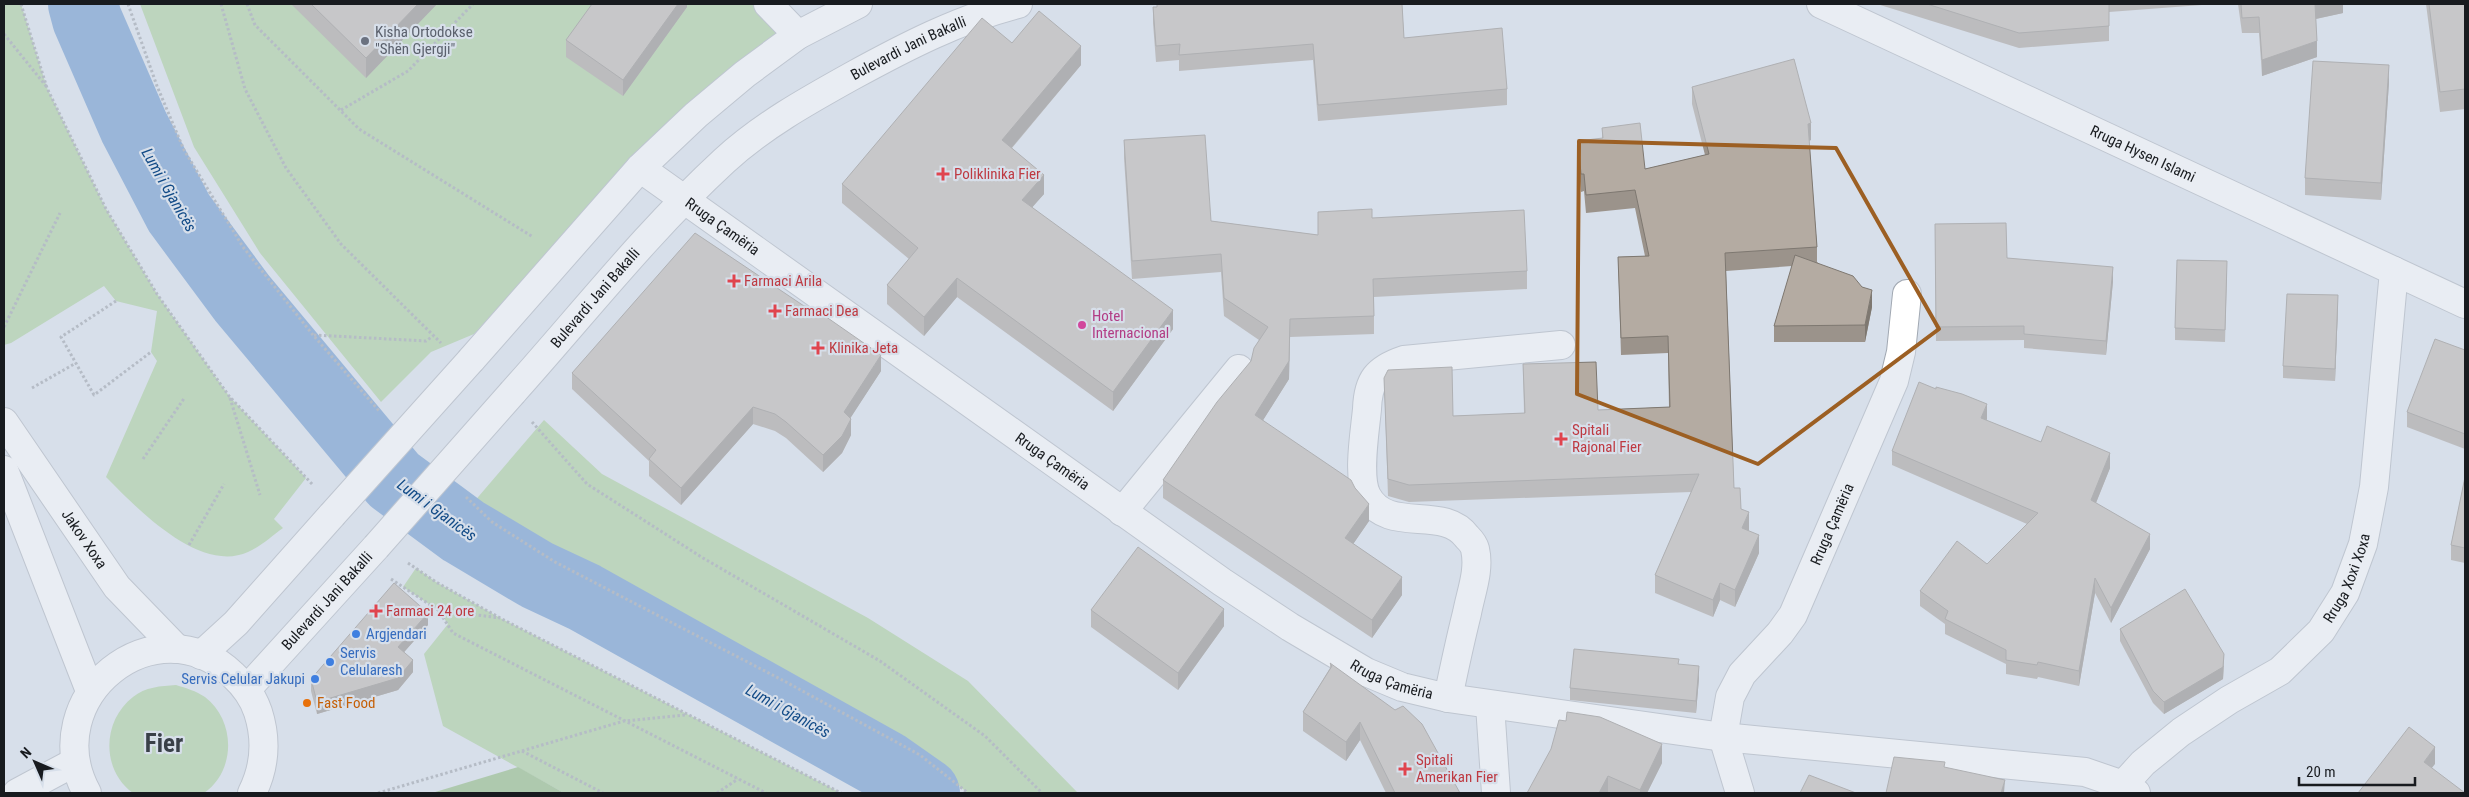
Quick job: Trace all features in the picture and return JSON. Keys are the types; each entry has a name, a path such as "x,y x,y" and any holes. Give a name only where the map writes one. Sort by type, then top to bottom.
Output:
{"street":[{"path":"768,4 798,35"},
{"path":"189,652 236,623 558,258 640,168 713,100 798,35 858,4"},
{"name":"Bulevardi Jani Bakalli","path":"247,689 370,554 684,200 726,160 794,108 928,37 990,11 1018,4"},
{"name":"Rruga Hysen Islami","path":"1821,4 2465,304"},
{"name":"Rruga Çamëria","path":"640,168 1222,582 1339,658 1402,687 1490,706 1723,737 2085,772 2130,789"},
{"name":"Rruga Xoxi Xoxa","path":"2130,789 2143,763 2180,732 2229,700 2280,671 2320,631 2345,592 2363,544 2374,488 2394,271"},
{"name":"Rruga Çamëria","path":"1723,737 1730,697 1742,674 1793,616 1894,381 1901,352 1908,294"},
{"path":"1448,698 1476,570 1475,548 1462,529 1440,520 1400,518 1380,511 1367,495 1363,474 1367,398 1374,380 1387,366 1404,360 1561,345"},
{"path":"1122,512 1239,369"},
{"name":"Jakov Xoxa","path":"4,422 118,587 189,652"},
{"path":"4,470 90,691"},
{"path":"87,793 75,762 74,738 77,721 90,691 107,673 133,657 152,651 189,652 224,666 247,689 256,704 264,729 264,754 258,779 252,793"},
{"path":"1490,706 1496,793"},
{"path":"1723,737 1740,793"},
{"path":"17,793 75,762"}],"path":[{"path":"221,4 244,89 286,168 342,244 433,336 450,352 464,350 474,355"},
{"path":"247,4 255,24 359,129 531,236 558,258"},
{"path":"341,110 408,71 474,4"},
{"path":"4,34 47,88"},
{"path":"4,327 60,212"},
{"path":"116,301 61,338 94,395 151,352"},
{"path":"313,336 426,341 433,336"},
{"path":"32,388 76,363"},
{"path":"512,392 535,427 587,484 703,558 880,661 985,736 1042,793"},
{"path":"229,396 260,495"},
{"path":"143,459 185,397"},
{"path":"189,545 224,484"},
{"path":"370,554 438,610 453,633 766,793"},
{"path":"438,610 502,619"},
{"path":"378,793 624,721 686,715"},
{"path":"522,751 603,793"},
{"path":"717,793 738,779"}],"highlighted area":[{"path":"1579,141 1836,148 1939,329 1758,464 1577,394"}],"green space":[{"path":"4,4 21,4 47,88 106,209 157,294 229,396 306,478 274,519 283,528 248,552 229,556 210,554 190,546 152,520 106,477 157,361 151,352 157,311 116,301 104,286 11,343 4,345"},
{"path":"140,4 752,4 782,35 649,143 474,334 431,352 381,402 260,253 194,147"},
{"path":"544,420 602,474 868,618 968,681 1078,793 968,793 920,755 786,682 555,562 492,522 473,503"},
{"path":"416,568 436,582 502,619 841,793 564,793 443,726 424,654 448,624 438,610 403,587"},
{"path":"176,685 195,691 205,697 215,707 222,719 227,732 228,746 227,759 222,772 215,784 204,793 133,793 115,772 111,759 109,745 115,719 133,697 143,691"},
{"path":"518,767 564,793 432,793"}],"building":[{"path":"311,4 418,4 366,58"},
{"path":"592,4 678,4 623,80 566,40"},
{"path":"1157,4 1402,4 1404,38 1502,28 1507,89 1318,105 1313,44 1179,55 1180,44 1156,46 1153,7 1157,7"},
{"path":"1927,4 2109,4 2109,26 2019,33"},
{"path":"2241,4 2315,4 2317,41 2262,60 2259,17 2242,18"},
{"path":"2429,4 2465,4 2465,89 2440,92"},
{"path":"1039,11 1081,46 1002,140 1044,175 1022,200 1173,310 1113,392 957,278 924,317 887,285 918,248 842,184 982,18 1012,43"},
{"path":"1794,59 1811,123 1808,124 1817,247 1725,253 1734,488 1740,488 1741,509 1749,512 1742,528 1759,535 1735,590 1720,583 1713,600 1655,575 1699,474 1409,485 1388,479 1384,378 1388,370 1452,367 1453,416 1525,413 1523,364 1596,362 1598,410 1670,407 1668,336 1621,338 1618,257 1649,256 1635,190 1586,195 1584,174 1581,174 1578,141 1603,138 1602,128 1640,123 1645,169 1709,154 1692,87"},
{"path":"2313,61 2389,65 2381,183 2305,178"},
{"path":"1205,135 1211,221 1318,235 1318,212 1372,209 1372,218 1524,210 1527,271 1373,279 1374,316 1290,319 1289,361 1255,415 1351,480 1355,488 1369,504 1345,538 1402,577 1372,620 1163,480 1217,402 1251,361 1254,348 1268,327 1224,298 1221,254 1132,261 1124,140"},
{"path":"2006,223 2007,258 2113,267 2106,341 2024,334 2024,326 1936,327 1935,224"},
{"path":"695,233 804,306 812,307 881,355 844,412 851,419 842,436 823,455 775,414 753,407 681,488 649,459 656,450 572,373"},
{"path":"1795,255 1853,276 1862,287 1872,290 1865,325 1774,326"},
{"path":"2177,260 2227,261 2225,330 2175,328"},
{"path":"2287,294 2338,295 2335,369 2283,366"},
{"path":"2435,339 2465,350 2465,434 2407,412"},
{"path":"1919,382 1936,389 1936,387 1962,394 1987,404 1981,418 2041,442 2047,426 2110,453 2091,500 2150,534 2111,608 2095,578 2079,671 2038,662 2037,665 2006,660 2006,650 1945,619 1948,611 1920,591 1957,541 1987,564 2038,513 1892,451"},
{"path":"2465,477 2465,548 2451,545"},
{"path":"1138,547 1224,609 1178,673 1091,610"},
{"path":"394,583 428,613 398,647 413,660 398,678 317,702 311,679"},
{"path":"2185,589 2224,654 2223,667 2164,702 2153,691 2120,629"},
{"path":"1574,649 1679,659 1678,664 1699,666 1696,701 1570,688"},
{"path":"1330,663 1395,710 1403,706 1422,724 1460,793 1395,793 1360,722 1346,742 1303,712 1332,666"},
{"path":"1567,712 1600,717 1662,744 1640,790 1608,776 1599,793 1527,793 1551,749 1559,720 1566,721"},
{"path":"2409,727 2435,747 2424,762 2465,793 2358,793"},
{"path":"1894,757 1945,762 1944,767 2005,780 2001,793 1886,793"},
{"path":"1809,775 1856,793 1800,793"}],"waterway":[{"name":"Lumi i Gjanicës","path":"83,4 87,19 134,127 179,213 242,298 394,480 463,531 537,575 584,597 885,765 925,793"}],"place":[{"name":"Kisha Ortodokse \"Shën Gjergji\"","path":"365,41"},
{"name":"Poliklinika Fier","path":"943,174"},
{"name":"Farmaci Arila","path":"734,281"},
{"name":"Farmaci Dea","path":"775,311"},
{"name":"Hotel Internacional","path":"1082,325"},
{"name":"Klinika Jeta","path":"818,348"},
{"name":"Spitali Rajonal Fier","path":"1561,439"},
{"name":"Farmaci 24 ore","path":"376,611"},
{"name":"Argjendari","path":"356,634"},
{"name":"Servis Celularesh","path":"330,662"},
{"name":"Servis Celular Jakupi","path":"315,679"},
{"name":"Fast Food","path":"307,703"},
{"name":"Spitali Amerikan Fier","path":"1405,769"}],"district":[{"name":"Fier","path":"164,743"}]}
